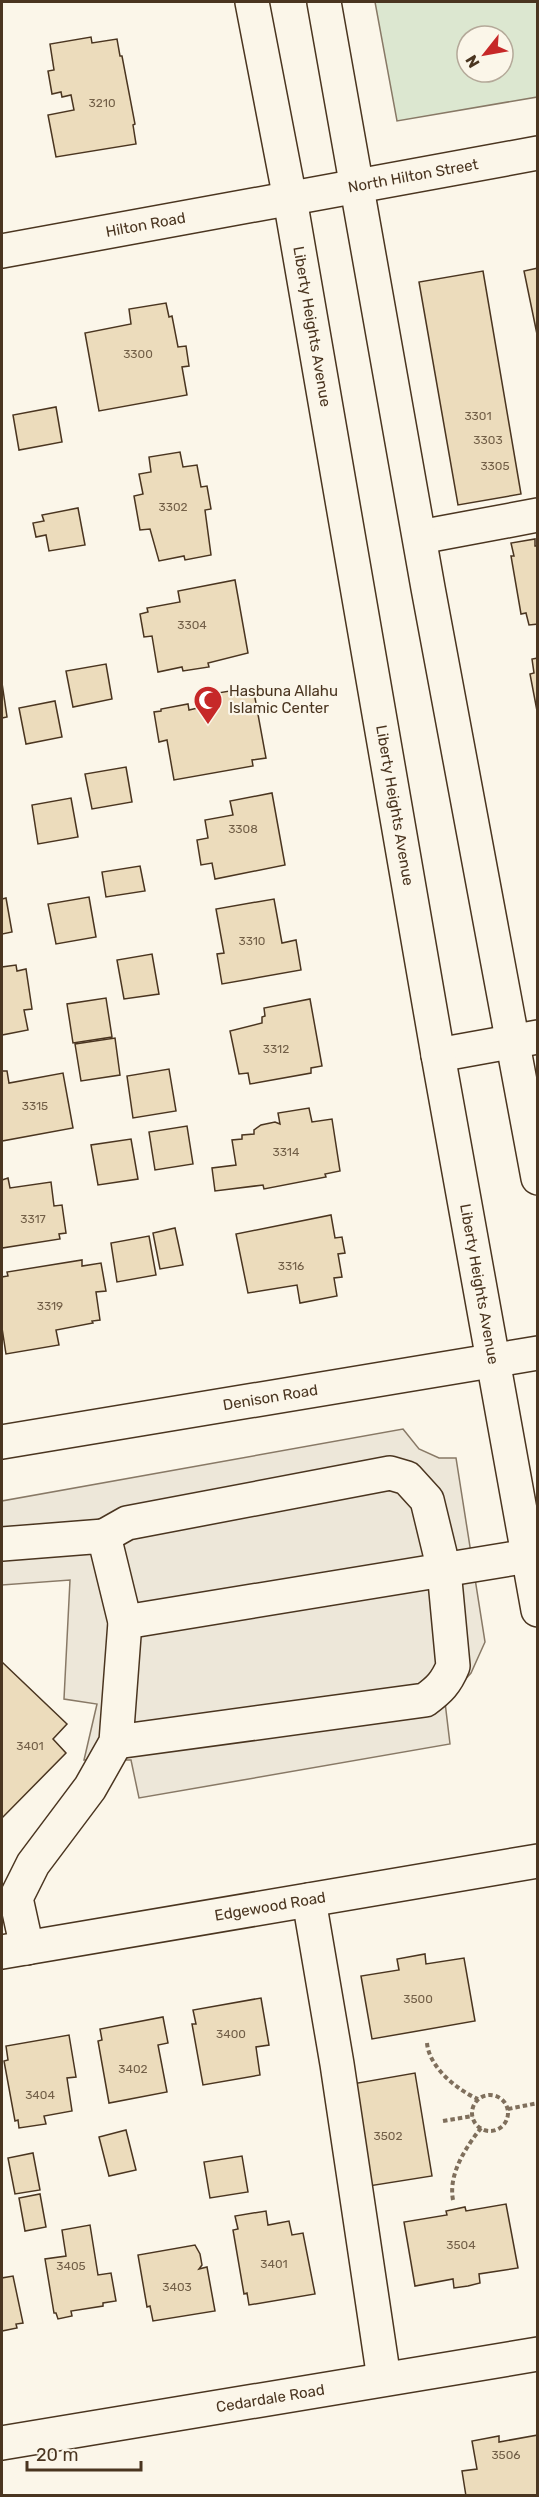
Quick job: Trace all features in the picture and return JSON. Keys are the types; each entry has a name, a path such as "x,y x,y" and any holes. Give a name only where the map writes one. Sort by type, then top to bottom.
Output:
{"main road":[{"name":"Liberty Heights Avenue","path":"252,2 290,199 438,1055 537,1610"},
{"path":"324,2 420,537 525,1039 537,1178"},
{"name":"North Hilton Street","path":"290,199 537,153"},
{"name":"Hilton Road","path":"2,251 290,199"},
{"path":"420,537 537,515"},
{"path":"438,1055 525,1039"},
{"name":"Denison Road","path":"2,1442 537,1353"},
{"path":"2,1544 104,1536 127,1523 390,1473 407,1478 427,1500 444,1570 453,1666 447,1681 439,1690 425,1700 116,1742"},
{"path":"14,1950 16,1898 33,1864 90,1788 116,1742 125,1622 104,1536"},
{"path":"125,1622 528,1556"},
{"name":"Edgewood Road","path":"14,1950 537,1861"},
{"path":"309,1900 339,2076 384,2379"},
{"name":"Cedardale Road","path":"2,2443 537,2354"}],"path":[{"path":"427,2043 430,2054 450,2081 464,2093 478,2099 494,2095 504,2101 508,2109 508,2118 501,2127 489,2131 481,2128 472,2116 472,2110 478,2099"},
{"path":"508,2109 537,2103"},
{"path":"443,2121 472,2116"},
{"path":"453,2200 453,2181 460,2161 481,2128"}],"green space":[{"path":"375,2 537,2 537,97 397,121"}],"shaded area":[{"path":"403,1429 419,1449 439,1458 456,1458 485,1642 471,1673 445,1702 450,1744 139,1798 131,1760 84,1760 97,1704 64,1699 70,1580 2,1585 2,1501"}],"building":[{"path":"91,37 92,43 117,39 135,124 133,125 136,144 56,157 48,115 74,110 71,95 62,97 61,92 52,94 48,71 54,70 50,44"},
{"path":"538,268 538,339 524,271"},
{"path":"483,271 521,494 458,505 419,282"},
{"path":"166,303 169,317 172,316 178,347 186,346 189,366 182,367 187,395 99,411 85,333 131,324 129,309"},
{"path":"56,407 62,442 19,450 13,415"},
{"path":"180,452 183,467 197,465 201,487 207,486 211,509 205,510 211,555 185,560 184,556 159,561 150,529 140,530 134,496 143,494 139,474 151,472 149,457"},
{"path":"78,508 85,545 49,551 46,535 36,537 33,523 44,521 42,515"},
{"path":"535,539 535,546 538,546 538,624 529,625 526,613 521,614 511,556 514,556 511,543"},
{"path":"235,580 248,653 208,663 209,667 183,671 182,667 158,672 152,636 144,637 140,614 148,612 147,608 180,602 178,591"},
{"path":"538,658 538,716 530,674 534,673 532,659"},
{"path":"106,664 112,699 73,707 66,671"},
{"path":"2,683 7,717 2,718"},
{"name":"Hasbuna Allahu Islamic Center","path":"253,687 266,758 252,760 253,766 174,780 167,740 159,742 154,712 188,704 189,710 202,707 200,696"},
{"path":"55,701 62,737 26,744 19,708"},
{"path":"126,767 132,802 92,809 85,774"},
{"path":"272,793 285,865 215,879 212,863 201,865 197,840 208,838 205,820 233,815 230,801"},
{"path":"71,798 78,837 38,844 32,805"},
{"path":"140,866 145,891 106,897 102,872"},
{"path":"89,897 96,937 56,944 48,904"},
{"path":"6,898 12,932 2,934 2,899"},
{"path":"274,899 282,943 296,940 301,970 222,984 217,954 224,953 216,909"},
{"path":"152,954 159,994 124,999 117,960"},
{"path":"16,965 17,971 26,969 32,1009 24,1010 28,1030 2,1035 2,967"},
{"path":"106,998 112,1037 73,1043 67,1004"},
{"path":"310,999 322,1066 311,1068 311,1073 250,1084 248,1073 239,1074 230,1031 262,1023 262,1017 265,1016 264,1008"},
{"path":"115,1038 120,1075 81,1081 75,1044"},
{"path":"169,1069 176,1111 133,1118 127,1076"},
{"path":"2,1071 7,1071 9,1083 63,1073 73,1128 2,1141"},
{"path":"309,1108 312,1122 332,1119 340,1171 325,1174 326,1177 264,1189 263,1185 215,1191 212,1168 236,1165 232,1140 242,1139 242,1135 254,1134 254,1130 261,1125 275,1122 280,1124 278,1113"},
{"path":"187,1126 193,1164 155,1170 149,1132"},
{"path":"131,1139 138,1179 98,1185 91,1145"},
{"path":"8,1178 10,1188 51,1182 54,1206 62,1205 66,1233 59,1234 60,1239 2,1248 2,1180"},
{"path":"331,1215 335,1238 342,1237 345,1253 338,1254 342,1277 334,1278 337,1296 300,1303 297,1285 248,1293 236,1234"},
{"path":"175,1228 183,1265 160,1269 153,1233"},
{"path":"149,1236 156,1275 117,1282 111,1243"},
{"path":"82,1260 82,1266 101,1263 106,1291 96,1292 100,1320 56,1330 59,1345 6,1354 2,1328 2,1277 8,1276 7,1272"},
{"path":"2,1662 67,1724 53,1739 66,1753 2,1818"},
{"path":"425,1954 426,1964 464,1958 475,2021 372,2039 361,1976 399,1970 397,1959"},
{"path":"261,1998 269,2045 256,2047 260,2075 203,2085 192,2024 196,2024 193,2010"},
{"path":"163,2017 168,2043 158,2045 167,2092 109,2103 98,2041 102,2040 100,2029"},
{"path":"69,2035 76,2077 67,2078 72,2111 44,2116 46,2124 19,2128 18,2120 15,2121 4,2061 8,2060 6,2046"},
{"path":"415,2073 432,2176 369,2186 352,2084"},
{"path":"126,2130 136,2170 109,2176 99,2137"},
{"path":"33,2153 40,2190 15,2194 8,2158"},
{"path":"242,2156 248,2192 210,2198 204,2162"},
{"path":"40,2194 46,2227 25,2231 19,2198"},
{"path":"506,2204 518,2268 479,2274 480,2283 468,2286 454,2288 453,2279 415,2286 404,2222 447,2215 446,2211 465,2207 466,2211"},
{"path":"266,2211 268,2225 289,2221 292,2235 303,2233 315,2294 249,2305 247,2293 244,2294 233,2230 238,2229 235,2216"},
{"path":"90,2225 98,2275 111,2273 116,2301 103,2303 103,2306 71,2311 72,2316 58,2319 54,2313 45,2259 66,2256 62,2230"},
{"path":"195,2245 202,2265 199,2269 207,2267 215,2311 153,2321 150,2306 147,2307 138,2255"},
{"path":"13,2276 23,2323 16,2324 17,2328 2,2331 2,2278"},
{"path":"538,2435 538,2496 466,2496 462,2471 477,2469 472,2441 499,2436 499,2442"}],"place":[{"name":"Hasbuna Allahu Islamic Center","path":"208,726"}]}
